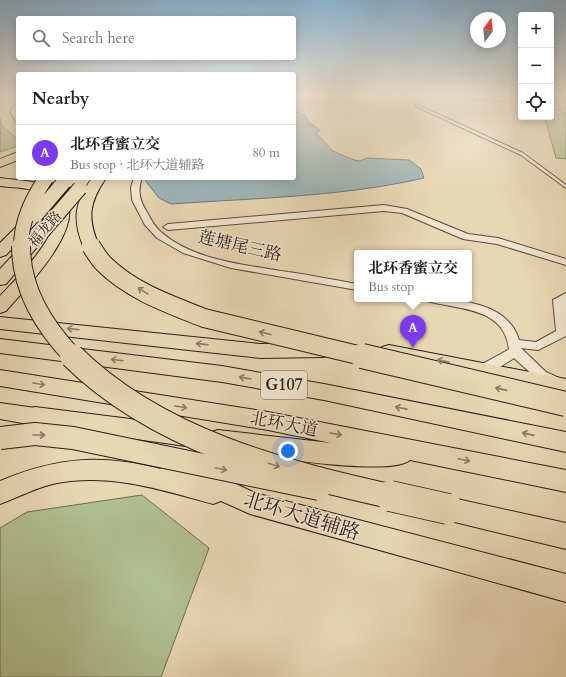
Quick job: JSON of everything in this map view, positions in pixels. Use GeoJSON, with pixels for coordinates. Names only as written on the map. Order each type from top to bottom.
{"type":"FeatureCollection","features":[{"type":"Feature","properties":{"kind":"highway"},"geometry":{"type":"LineString","coordinates":[[0,163],[16,158]]}},
{"type":"Feature","properties":{"kind":"highway"},"geometry":{"type":"LineString","coordinates":[[0,168],[16,159]]}},
{"type":"Feature","properties":{"kind":"highway"},"geometry":{"type":"LineString","coordinates":[[58,180],[35,193],[26,211],[20,237],[21,264],[30,294],[41,320],[63,348],[96,378],[143,409],[181,430],[232,452],[343,486],[566,536]]}},
{"type":"Feature","properties":{"kind":"highway","name":"福龙路"},"geometry":{"type":"LineString","coordinates":[[0,252],[36,215],[59,180]]}},
{"type":"Feature","properties":{"kind":"highway"},"geometry":{"type":"LineString","coordinates":[[98,180],[90,191],[83,209],[83,224],[92,246],[102,262],[120,276],[154,297],[204,318],[566,404]]}},
{"type":"Feature","properties":{"kind":"highway","name":"福龙路"},"geometry":{"type":"LineString","coordinates":[[0,280],[85,183]]}},
{"type":"Feature","properties":{"kind":"highway","name":"G107"},"geometry":{"type":"LineString","coordinates":[[0,346],[222,374],[332,394],[566,442]]}},
{"type":"Feature","properties":{"kind":"highway","name":"北环大道"},"geometry":{"type":"LineString","coordinates":[[0,378],[268,421],[566,481]]}},
{"type":"Feature","properties":{"kind":"highway"},"geometry":{"type":"LineString","coordinates":[[35,416],[252,445],[359,456],[432,453]]}},
{"type":"Feature","properties":{"kind":"main road"},"geometry":{"type":"LineString","coordinates":[[0,182],[42,189],[56,195],[63,203],[65,218],[58,237],[0,307]]}},
{"type":"Feature","properties":{"kind":"main road"},"geometry":{"type":"LineString","coordinates":[[0,323],[260,351],[366,350],[389,352],[566,387]]}},
{"type":"Feature","properties":{"kind":"main road","name":"北环大道辅路"},"geometry":{"type":"LineString","coordinates":[[0,411],[35,416],[92,430],[132,442],[250,503],[368,536],[566,588]]}},
{"type":"Feature","properties":{"kind":"main road"},"geometry":{"type":"LineString","coordinates":[[0,438],[35,434],[74,438],[314,488],[448,509]]}},
{"type":"Feature","properties":{"kind":"main road"},"geometry":{"type":"LineString","coordinates":[[0,492],[21,482],[48,474],[97,468],[143,474],[250,503]]}},
{"type":"Feature","properties":{"kind":"street","name":"莲塘尾三路"},"geometry":{"type":"LineString","coordinates":[[137,180],[134,192],[136,204],[153,229],[160,236],[180,248],[195,255],[230,265],[354,286]]}},
{"type":"Feature","properties":{"kind":"street"},"geometry":{"type":"LineString","coordinates":[[168,227],[384,208],[404,211],[466,237],[498,241],[566,262]]}},
{"type":"Feature","properties":{"kind":"street"},"geometry":{"type":"LineString","coordinates":[[481,369],[501,361],[514,347],[538,346],[562,334],[559,300],[566,296]]}},
{"type":"Feature","properties":{"kind":"street"},"geometry":{"type":"LineString","coordinates":[[449,302],[467,305],[492,315],[504,324],[511,332],[514,347],[541,375],[566,387]]}},
{"type":"Feature","properties":{"kind":"lane"},"geometry":{"type":"LineString","coordinates":[[463,127],[522,154],[566,187]]}},
{"type":"Feature","properties":{"kind":"green space"},"geometry":{"type":"Polygon","coordinates":[[[0,127],[3,127],[16,138],[16,147],[0,152],[0,127]]]}},
{"type":"Feature","properties":{"kind":"green space"},"geometry":{"type":"Polygon","coordinates":[[[547,127],[566,127],[566,159],[556,158],[547,127]]]}},
{"type":"Feature","properties":{"kind":"green space"},"geometry":{"type":"Polygon","coordinates":[[[142,495],[209,548],[161,677],[0,677],[0,528],[27,512],[142,495]]]}},
{"type":"Feature","properties":{"kind":"water"},"geometry":{"type":"Polygon","coordinates":[[[296,127],[315,127],[320,130],[316,133],[333,151],[354,160],[360,161],[367,158],[409,160],[421,169],[424,178],[361,189],[298,196],[171,204],[159,198],[145,180],[296,180],[296,127]]]}},
{"type":"Feature","properties":{"kind":"place","name":"北环香蜜立交"},"geometry":{"type":"Point","coordinates":[413,348]}}]}
